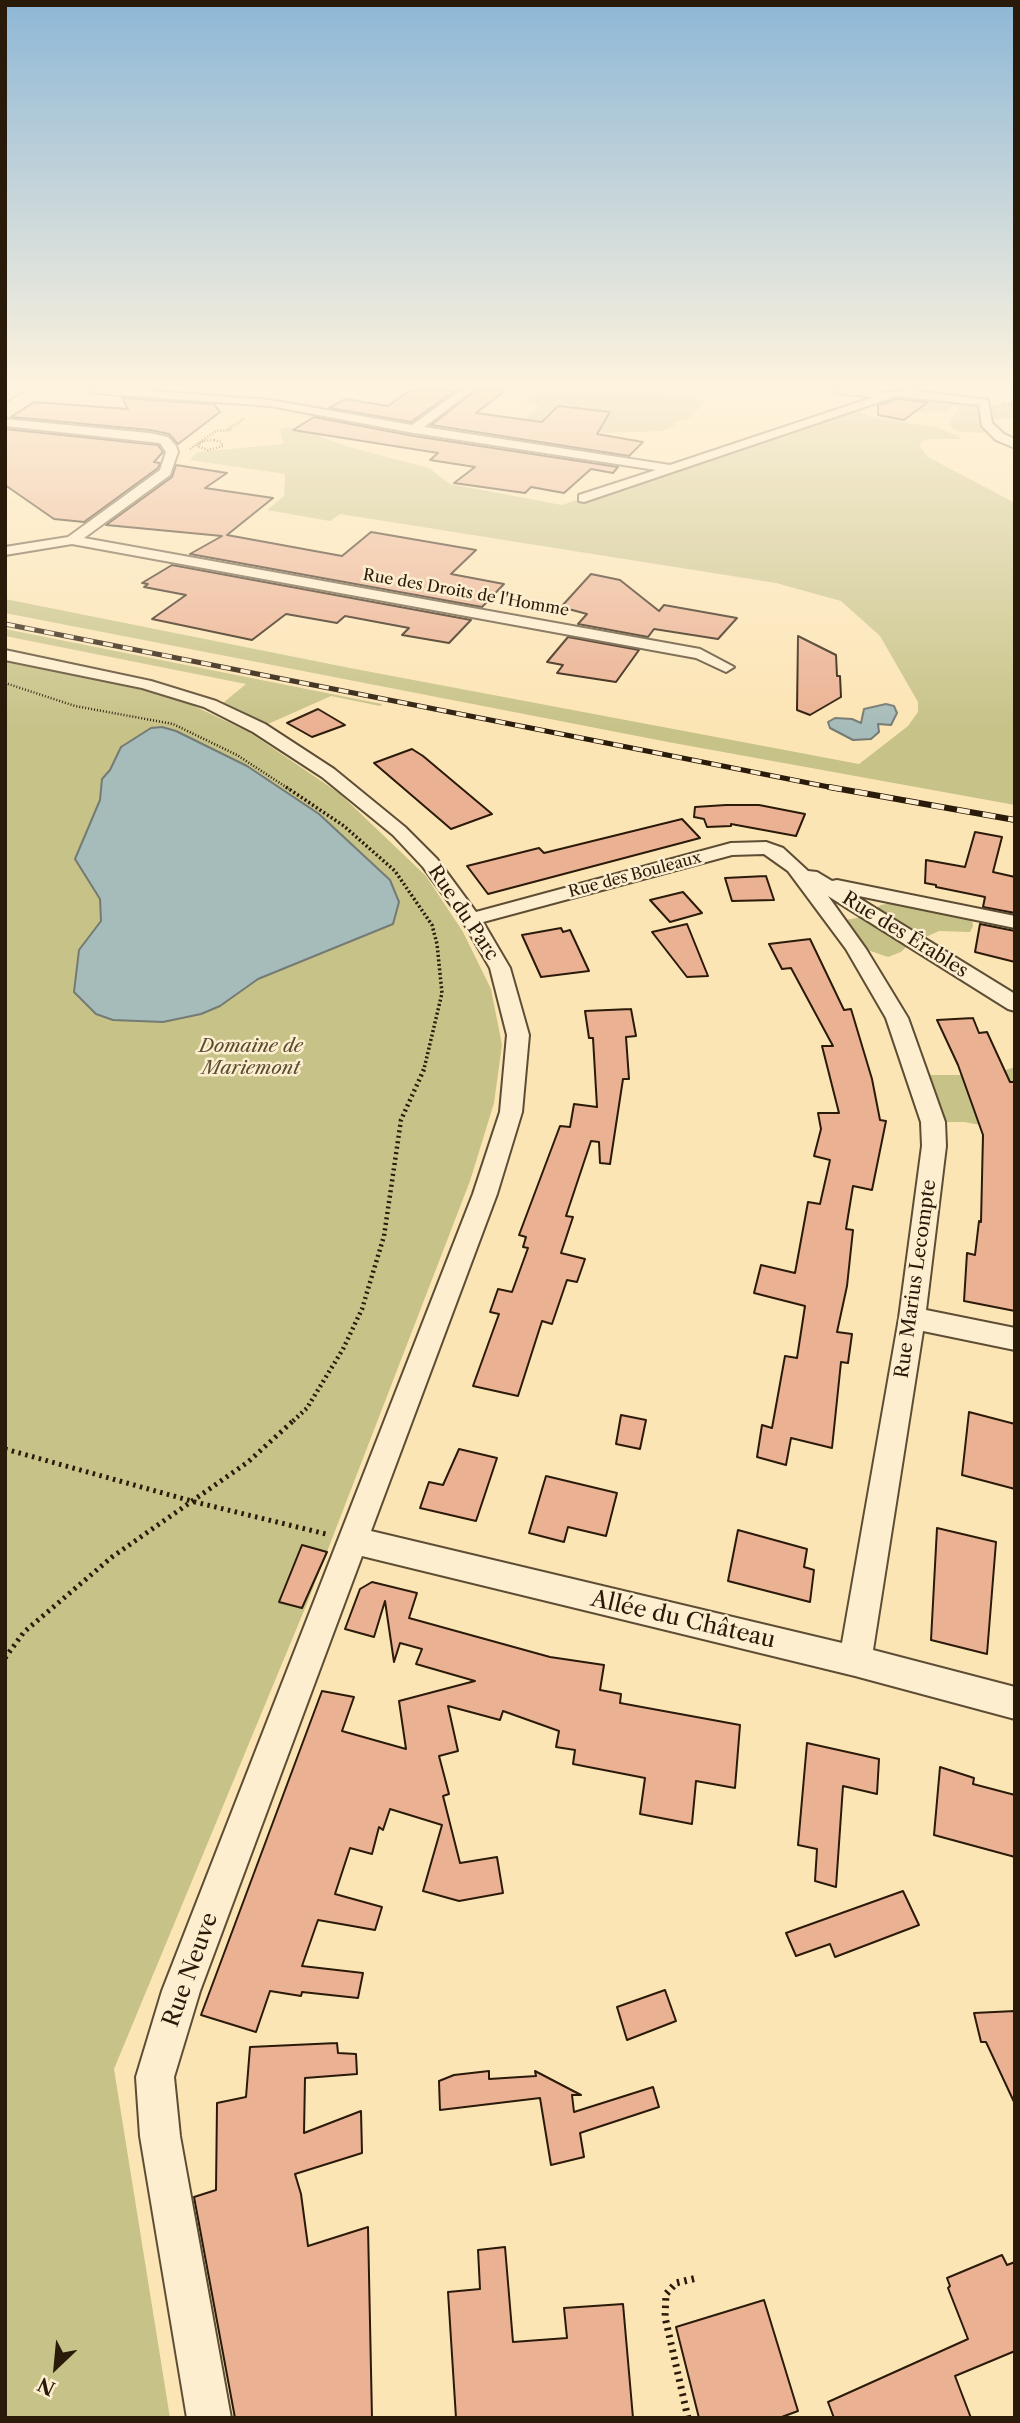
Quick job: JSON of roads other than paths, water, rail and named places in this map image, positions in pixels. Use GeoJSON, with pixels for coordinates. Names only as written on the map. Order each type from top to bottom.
{"type":"FeatureCollection","features":[{"type":"Feature","properties":{"kind":"street","name":"Rue des Droits de l'Homme"},"geometry":{"type":"LineString","coordinates":[[72,540],[123,503]]}},
{"type":"Feature","properties":{"kind":"street","name":"Rue des Droits de l'Homme"},"geometry":{"type":"LineString","coordinates":[[5,551],[72,540],[700,654],[726,667]]}},
{"type":"Feature","properties":{"kind":"street","name":"Rue du Parc"},"geometry":{"type":"LineString","coordinates":[[5,655],[170,690],[210,704],[259,728],[328,773],[400,831],[430,863],[471,919],[500,968],[515,1024],[518,1058],[510,1112],[485,1194],[351,1540]]}},
{"type":"Feature","properties":{"kind":"street","name":"Rue des Bouleaux"},"geometry":{"type":"LineString","coordinates":[[471,919],[743,847],[776,852],[795,867],[834,917]]}},
{"type":"Feature","properties":{"kind":"street","name":"Rue des Bouleaux"},"geometry":{"type":"LineString","coordinates":[[795,867],[847,889],[1015,922]]}},
{"type":"Feature","properties":{"kind":"street","name":"Rue des Érables"},"geometry":{"type":"LineString","coordinates":[[795,867],[1015,1004]]}},
{"type":"Feature","properties":{"kind":"street","name":"Rue Marius Lecompte"},"geometry":{"type":"LineString","coordinates":[[834,917],[897,1018],[933,1122],[934,1146],[912,1318],[855,1661]]}},
{"type":"Feature","properties":{"kind":"street"},"geometry":{"type":"LineString","coordinates":[[912,1318],[1015,1339]]}},
{"type":"Feature","properties":{"kind":"street","name":"Allée du Château"},"geometry":{"type":"LineString","coordinates":[[351,1540],[855,1661],[1015,1703]]}},
{"type":"Feature","properties":{"kind":"street","name":"Rue Neuve"},"geometry":{"type":"LineString","coordinates":[[209,2418],[160,2136],[155,2077],[181,1991],[351,1540]]}},
{"type":"Feature","properties":{"kind":"water"},"geometry":{"type":"Polygon","coordinates":[[[886,704],[894,706],[897,713],[891,725],[878,724],[879,732],[871,739],[853,740],[830,728],[828,722],[835,718],[852,719],[861,723],[864,709],[886,704]]]}},
{"type":"Feature","properties":{"kind":"water"},"geometry":{"type":"Polygon","coordinates":[[[162,727],[176,731],[247,766],[319,814],[390,880],[399,902],[393,924],[258,979],[220,1006],[201,1014],[163,1022],[113,1020],[96,1014],[74,992],[79,950],[101,921],[100,899],[75,859],[100,800],[102,779],[110,770],[121,747],[151,728],[162,727]]]}},
{"type":"Feature","properties":{"kind":"railway"},"geometry":{"type":"LineString","coordinates":[[5,624],[839,789]]}},
{"type":"Feature","properties":{"kind":"railway"},"geometry":{"type":"LineString","coordinates":[[829,787],[1015,820]]}},
{"type":"Feature","properties":{"kind":"park label","name":"Domaine de Mariemont"},"geometry":{"type":"Point","coordinates":[251,1058]}}]}
